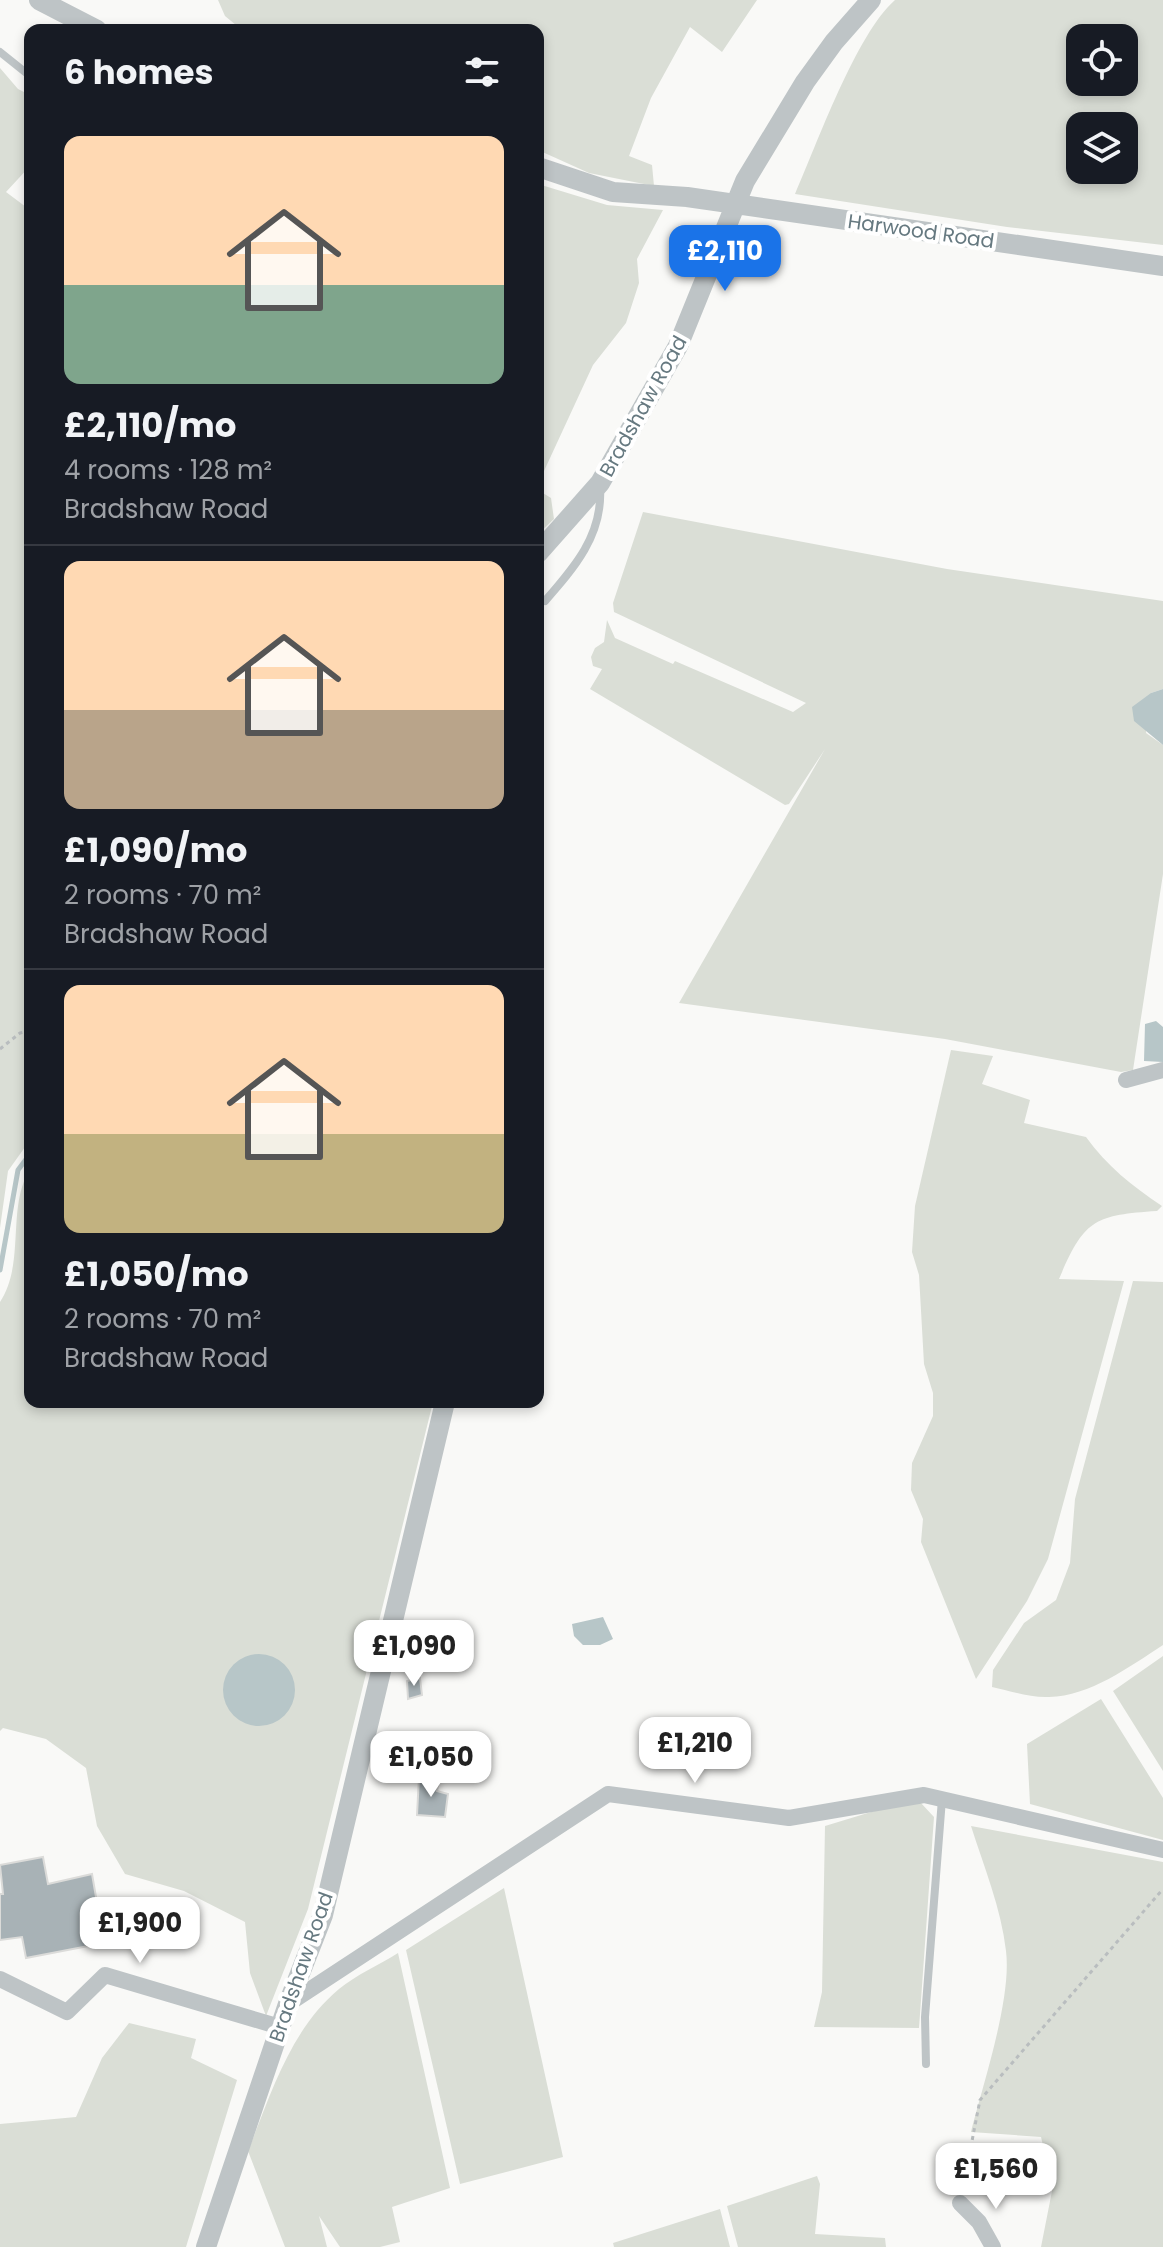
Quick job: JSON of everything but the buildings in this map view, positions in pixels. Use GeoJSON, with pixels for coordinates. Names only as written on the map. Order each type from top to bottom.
{"type":"FeatureCollection","features":[{"type":"Feature","properties":{"kind":"street"},"geometry":{"type":"LineString","coordinates":[[39,0],[85,24]]}},
{"type":"Feature","properties":{"kind":"street","name":"Bradshaw Road"},"geometry":{"type":"LineString","coordinates":[[544,546],[600,483],[678,346],[745,181],[805,82],[834,42],[871,0]]}},
{"type":"Feature","properties":{"kind":"street","name":"Harwood Road"},"geometry":{"type":"LineString","coordinates":[[544,169],[613,192],[736,204],[1163,266]]}},
{"type":"Feature","properties":{"kind":"street"},"geometry":{"type":"LineString","coordinates":[[1126,1080],[1163,1070]]}},
{"type":"Feature","properties":{"kind":"street","name":"Bradshaw Road"},"geometry":{"type":"LineString","coordinates":[[206,2247],[288,2004],[323,1915],[444,1408]]}},
{"type":"Feature","properties":{"kind":"street"},"geometry":{"type":"LineString","coordinates":[[288,2004],[608,1794],[789,1818],[924,1795],[1163,1850]]}},
{"type":"Feature","properties":{"kind":"street"},"geometry":{"type":"LineString","coordinates":[[0,1979],[67,2012],[105,1975],[280,2027]]}},
{"type":"Feature","properties":{"kind":"street"},"geometry":{"type":"LineString","coordinates":[[960,2203],[979,2222],[993,2247]]}},
{"type":"Feature","properties":{"kind":"lane"},"geometry":{"type":"LineString","coordinates":[[0,52],[24,71]]}},
{"type":"Feature","properties":{"kind":"lane"},"geometry":{"type":"LineString","coordinates":[[545,601],[579,563],[587,547],[601,504],[600,483]]}},
{"type":"Feature","properties":{"kind":"lane"},"geometry":{"type":"LineString","coordinates":[[926,2064],[925,2017],[942,1799]]}},
{"type":"Feature","properties":{"kind":"path"},"geometry":{"type":"LineString","coordinates":[[0,1049],[24,1032]]}},
{"type":"Feature","properties":{"kind":"path"},"geometry":{"type":"LineString","coordinates":[[365,1741],[392,1747],[422,1745]]}},
{"type":"Feature","properties":{"kind":"path"},"geometry":{"type":"LineString","coordinates":[[960,2203],[980,2100],[1163,1889]]}},
{"type":"Feature","properties":{"kind":"shaded area"},"geometry":{"type":"Polygon","coordinates":[[[218,0],[757,0],[722,52],[690,27],[651,98],[629,156],[652,165],[654,186],[589,173],[544,153],[544,24],[235,24],[225,16],[218,0]]]}},
{"type":"Feature","properties":{"kind":"shaded area"},"geometry":{"type":"Polygon","coordinates":[[[895,0],[1163,0],[1163,245],[1007,227],[795,194],[839,91],[866,38],[895,0]]]}},
{"type":"Feature","properties":{"kind":"shaded area"},"geometry":{"type":"Polygon","coordinates":[[[0,68],[24,92],[24,172],[6,192],[24,206],[24,1148],[8,1171],[0,1228],[0,68]]]}},
{"type":"Feature","properties":{"kind":"shaded area"},"geometry":{"type":"Polygon","coordinates":[[[544,186],[607,205],[663,210],[637,259],[639,283],[626,323],[593,365],[544,471],[544,186]]]}},
{"type":"Feature","properties":{"kind":"shaded area"},"geometry":{"type":"Polygon","coordinates":[[[544,494],[551,498],[554,519],[544,528],[544,494]]]}},
{"type":"Feature","properties":{"kind":"shaded area"},"geometry":{"type":"Polygon","coordinates":[[[643,512],[947,569],[1163,601],[1163,689],[1151,693],[1146,733],[1163,745],[1163,874],[1133,1070],[1121,1072],[945,1039],[679,1003],[825,749],[789,804],[785,805],[590,689],[602,669],[593,666],[591,657],[595,648],[604,642],[607,620],[615,638],[673,664],[675,661],[793,712],[806,703],[614,612],[613,603],[643,512]]]}},
{"type":"Feature","properties":{"kind":"shaded area"},"geometry":{"type":"Polygon","coordinates":[[[1163,689],[1163,745],[1134,721],[1132,707],[1151,693],[1163,689]]]}},
{"type":"Feature","properties":{"kind":"shaded area"},"geometry":{"type":"Polygon","coordinates":[[[1156,1021],[1163,1027],[1163,1062],[1144,1061],[1145,1024],[1156,1021]]]}},
{"type":"Feature","properties":{"kind":"shaded area"},"geometry":{"type":"Polygon","coordinates":[[[951,1050],[993,1056],[982,1084],[1030,1100],[1024,1123],[1086,1137],[1121,1175],[1162,1206],[1157,1211],[1119,1215],[1094,1224],[1076,1244],[1059,1279],[1124,1281],[1048,1559],[1027,1601],[976,1679],[921,1542],[923,1519],[911,1490],[912,1463],[933,1416],[933,1393],[924,1364],[919,1275],[912,1252],[915,1206],[951,1050]]]}},
{"type":"Feature","properties":{"kind":"shaded area"},"geometry":{"type":"Polygon","coordinates":[[[23,1184],[24,1408],[432,1408],[308,1909],[266,2016],[250,1973],[245,1922],[184,1891],[125,1874],[97,1826],[86,1768],[46,1739],[3,1728],[0,1731],[0,1302],[12,1270],[23,1184]]]}},
{"type":"Feature","properties":{"kind":"shaded area"},"geometry":{"type":"Polygon","coordinates":[[[1133,1281],[1163,1282],[1163,1645],[1109,1679],[1079,1692],[1049,1697],[992,1687],[993,1670],[1024,1623],[1056,1600],[1070,1563],[1075,1499],[1133,1281]]]}},
{"type":"Feature","properties":{"kind":"shaded area"},"geometry":{"type":"Polygon","coordinates":[[[603,1617],[613,1639],[600,1645],[583,1645],[574,1636],[572,1624],[603,1617]]]}},
{"type":"Feature","properties":{"kind":"shaded area"},"geometry":{"type":"Polygon","coordinates":[[[259,1654],[279,1660],[289,1670],[295,1690],[289,1710],[279,1720],[259,1726],[239,1720],[229,1710],[223,1690],[229,1670],[239,1660],[259,1654]]]}},
{"type":"Feature","properties":{"kind":"shaded area"},"geometry":{"type":"Polygon","coordinates":[[[1163,1656],[1163,1771],[1113,1691],[1163,1656]]]}},
{"type":"Feature","properties":{"kind":"shaded area"},"geometry":{"type":"Polygon","coordinates":[[[1101,1699],[1163,1798],[1163,1840],[1030,1804],[1027,1744],[1101,1699]]]}},
{"type":"Feature","properties":{"kind":"shaded area"},"geometry":{"type":"Polygon","coordinates":[[[920,1802],[934,1817],[919,2028],[814,2027],[822,1992],[825,1826],[894,1805],[920,1802]]]}},
{"type":"Feature","properties":{"kind":"shaded area"},"geometry":{"type":"Polygon","coordinates":[[[971,1826],[1163,1862],[1163,2247],[1041,2247],[1053,2186],[1041,2137],[971,2132],[1001,2016],[1007,1970],[1000,1919],[971,1826]]]}},
{"type":"Feature","properties":{"kind":"shaded area"},"geometry":{"type":"Polygon","coordinates":[[[504,1888],[563,2157],[460,2184],[406,1950],[504,1888]]]}},
{"type":"Feature","properties":{"kind":"shaded area"},"geometry":{"type":"Polygon","coordinates":[[[398,1953],[450,2188],[392,2207],[400,2242],[380,2247],[340,2247],[319,2216],[327,2247],[285,2247],[248,2151],[284,2064],[307,2024],[339,1989],[398,1953]]]}},
{"type":"Feature","properties":{"kind":"shaded area"},"geometry":{"type":"Polygon","coordinates":[[[129,2023],[196,2039],[191,2058],[237,2080],[186,2247],[0,2247],[0,2124],[76,2117],[102,2058],[129,2023]]]}},
{"type":"Feature","properties":{"kind":"shaded area"},"geometry":{"type":"Polygon","coordinates":[[[817,2176],[820,2184],[815,2234],[885,2238],[886,2247],[738,2247],[727,2206],[817,2176]]]}},
{"type":"Feature","properties":{"kind":"shaded area"},"geometry":{"type":"Polygon","coordinates":[[[720,2209],[730,2247],[614,2247],[613,2243],[720,2209]]]}},
{"type":"Feature","properties":{"kind":"waterway"},"geometry":{"type":"LineString","coordinates":[[0,1270],[18,1170],[24,1162]]}}]}
